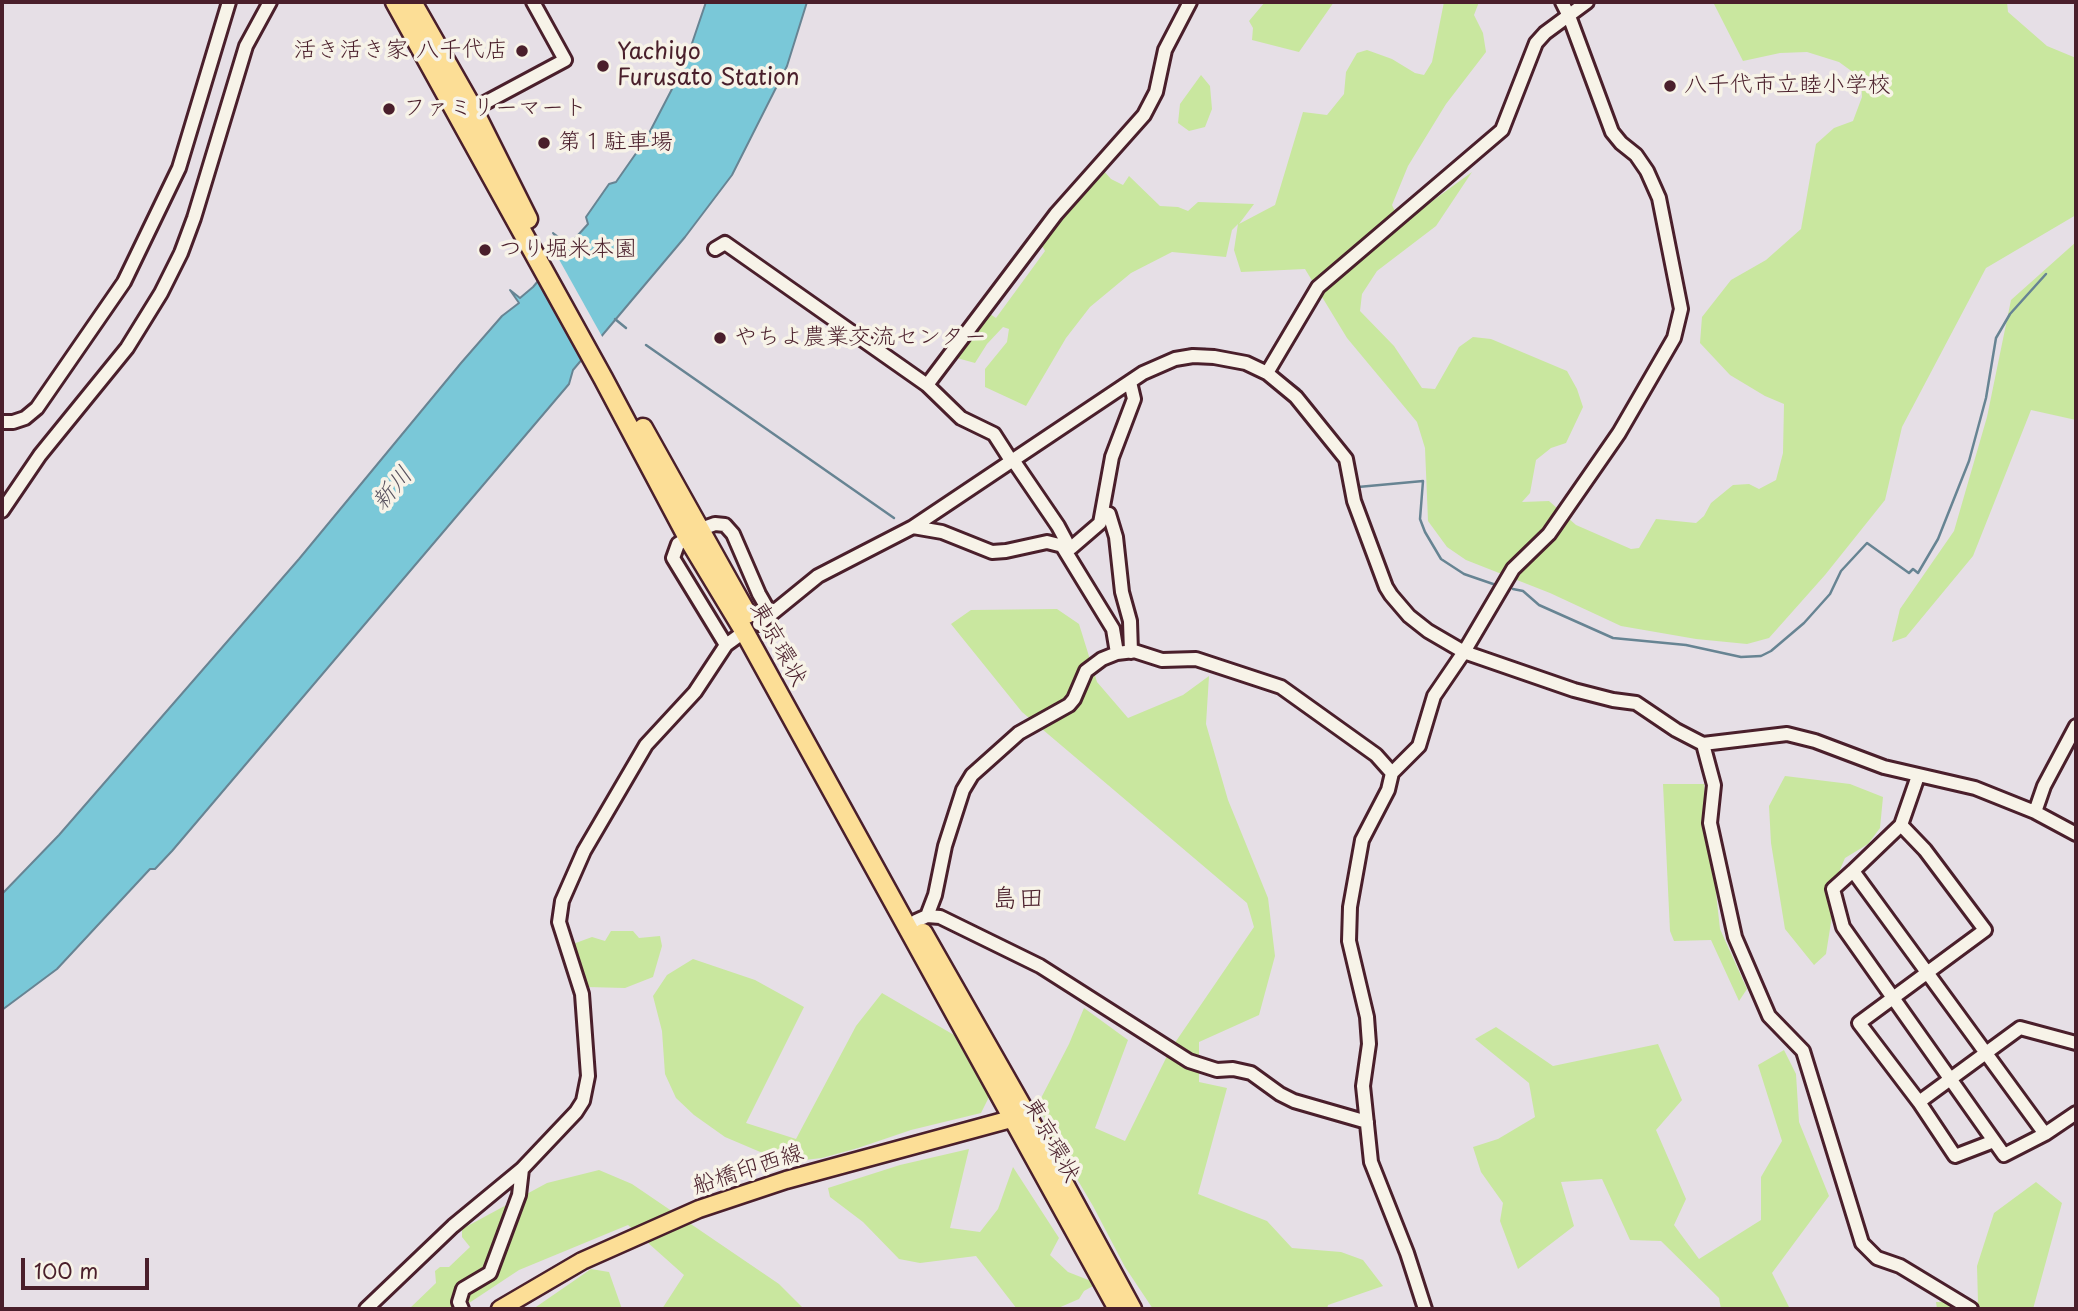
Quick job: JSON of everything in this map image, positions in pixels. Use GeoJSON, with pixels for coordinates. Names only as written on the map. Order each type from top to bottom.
{"type":"FeatureCollection","features":[{"type":"Feature","properties":{"kind":"highway","name":"東京環状"},"geometry":{"type":"LineString","coordinates":[[395,2],[466,113]]}},
{"type":"Feature","properties":{"kind":"highway","name":"東京環状"},"geometry":{"type":"LineString","coordinates":[[412,2],[528,231],[1018,1116],[1132,1309]]}},
{"type":"Feature","properties":{"kind":"highway","name":"東京環状"},"geometry":{"type":"LineString","coordinates":[[854,820],[922,918],[921,941]]}},
{"type":"Feature","properties":{"kind":"highway","name":"東京環状"},"geometry":{"type":"LineString","coordinates":[[1018,1116],[1118,1309]]}},
{"type":"Feature","properties":{"kind":"main road","name":"船橋印西線"},"geometry":{"type":"LineString","coordinates":[[500,1309],[582,1261],[661,1224],[741,1195],[833,1167],[1018,1116]]}},
{"type":"Feature","properties":{"kind":"street"},"geometry":{"type":"LineString","coordinates":[[2,422],[25,418],[37,408],[124,282],[179,168],[229,2]]}},
{"type":"Feature","properties":{"kind":"street"},"geometry":{"type":"LineString","coordinates":[[2,511],[40,455],[127,348],[161,293],[181,253],[194,218],[246,46],[270,2]]}},
{"type":"Feature","properties":{"kind":"street"},"geometry":{"type":"LineString","coordinates":[[466,113],[565,60],[533,2]]}},
{"type":"Feature","properties":{"kind":"street"},"geometry":{"type":"LineString","coordinates":[[927,385],[1056,214],[1144,115],[1156,92],[1165,50],[1190,2]]}},
{"type":"Feature","properties":{"kind":"street"},"geometry":{"type":"LineString","coordinates":[[1425,1309],[1371,1162],[1363,1086],[1369,1044],[1367,1017],[1350,948],[1350,907],[1362,840],[1388,790],[1392,774],[1419,746],[1434,696],[1464,652],[1513,569],[1549,534],[1619,433],[1674,338],[1681,309],[1659,198],[1647,171],[1636,155],[1612,132],[1562,2]]}},
{"type":"Feature","properties":{"kind":"street"},"geometry":{"type":"LineString","coordinates":[[1267,373],[1318,287],[1502,130],[1536,43],[1545,33],[1587,2]]}},
{"type":"Feature","properties":{"kind":"street"},"geometry":{"type":"LineString","coordinates":[[715,250],[724,243],[927,385],[961,418],[994,434],[1058,526],[1066,541],[1063,545]]}},
{"type":"Feature","properties":{"kind":"street"},"geometry":{"type":"LineString","coordinates":[[759,624],[818,576],[913,527],[1154,367],[1193,356],[1236,360],[1267,373],[1296,397],[1346,460],[1354,501],[1386,587],[1418,624],[1464,652],[1574,690],[1636,703],[1676,730],[1703,744],[1787,734],[1815,741],[1884,767],[1975,788],[2035,812],[2076,834]]}},
{"type":"Feature","properties":{"kind":"street"},"geometry":{"type":"LineString","coordinates":[[913,527],[942,532],[992,552],[1047,542],[1071,548],[1100,523],[1104,513],[1112,457],[1134,400],[1130,382]]}},
{"type":"Feature","properties":{"kind":"street"},"geometry":{"type":"LineString","coordinates":[[1104,513],[1109,514],[1116,537],[1121,585],[1130,621],[1131,652]]}},
{"type":"Feature","properties":{"kind":"street"},"geometry":{"type":"LineString","coordinates":[[366,1309],[453,1226],[522,1169],[576,1112],[586,1091],[587,1056],[582,994],[559,922],[566,890],[598,826],[646,745],[695,692],[732,641],[673,558],[678,544],[715,524],[725,525],[733,534],[771,615]]}},
{"type":"Feature","properties":{"kind":"street"},"geometry":{"type":"LineString","coordinates":[[1063,545],[1113,629],[1117,653]]}},
{"type":"Feature","properties":{"kind":"street"},"geometry":{"type":"LineString","coordinates":[[1367,1122],[1294,1101],[1251,1073],[1233,1069],[1217,1070],[1189,1061],[1040,966],[951,922],[922,918],[935,895],[945,846],[963,790],[972,775],[1019,733],[1069,705],[1086,671],[1102,659],[1117,653],[1131,652],[1162,660],[1196,659],[1281,687],[1376,755],[1392,774]]}},
{"type":"Feature","properties":{"kind":"street"},"geometry":{"type":"LineString","coordinates":[[2035,812],[2048,777],[2076,726]]}},
{"type":"Feature","properties":{"kind":"street"},"geometry":{"type":"LineString","coordinates":[[1703,744],[1714,785],[1710,823],[1735,937],[1769,1016],[1803,1051],[1862,1243],[1877,1258],[1900,1266],[1971,1309]]}},
{"type":"Feature","properties":{"kind":"street"},"geometry":{"type":"LineString","coordinates":[[1918,776],[1901,825],[1832,889],[1843,927],[2004,1155],[2045,1134],[2076,1113]]}},
{"type":"Feature","properties":{"kind":"street"},"geometry":{"type":"LineString","coordinates":[[1901,825],[1925,850],[1986,930],[1859,1023],[1919,1102],[1955,1156],[1994,1141]]}},
{"type":"Feature","properties":{"kind":"street"},"geometry":{"type":"LineString","coordinates":[[1853,870],[2045,1134]]}},
{"type":"Feature","properties":{"kind":"street"},"geometry":{"type":"LineString","coordinates":[[1919,1102],[2020,1028],[2076,1043]]}},
{"type":"Feature","properties":{"kind":"street"},"geometry":{"type":"LineString","coordinates":[[462,1309],[458,1302],[463,1289],[469,1283],[490,1273],[519,1195],[522,1169]]}},
{"type":"Feature","properties":{"kind":"green space"},"geometry":{"type":"Polygon","coordinates":[[[1265,2],[1334,2],[1299,52],[1252,40],[1253,28],[1249,21],[1265,2]]]}},
{"type":"Feature","properties":{"kind":"green space"},"geometry":{"type":"Polygon","coordinates":[[[1444,2],[1479,2],[1474,15],[1483,33],[1486,52],[1446,104],[1408,166],[1392,205],[1401,224],[1472,172],[1436,226],[1377,271],[1362,294],[1360,311],[1394,346],[1422,388],[1435,389],[1459,347],[1473,337],[1491,339],[1567,371],[1583,407],[1566,443],[1551,448],[1536,460],[1530,493],[1522,502],[1549,501],[1576,525],[1631,549],[1639,548],[1656,519],[1696,523],[1704,516],[1711,503],[1733,485],[1749,484],[1759,489],[1776,480],[1783,453],[1784,404],[1730,375],[1700,343],[1702,317],[1731,280],[1766,260],[1801,229],[1816,144],[1834,128],[1853,121],[1862,97],[1861,78],[1839,62],[1807,52],[1780,53],[1743,61],[1713,2],[2007,2],[2008,12],[2047,46],[2076,58],[2076,215],[1986,268],[1902,427],[1885,500],[1825,575],[1769,638],[1747,644],[1696,639],[1621,626],[1550,593],[1466,560],[1447,547],[1428,521],[1425,448],[1417,422],[1347,338],[1305,269],[1241,272],[1234,250],[1238,224],[1232,230],[1226,257],[1172,252],[1131,273],[1090,307],[1066,338],[1026,406],[985,387],[985,369],[1007,342],[1009,329],[1003,327],[987,344],[975,363],[957,358],[990,314],[996,318],[1045,251],[1040,242],[1078,195],[1103,170],[1111,179],[1123,185],[1129,176],[1160,206],[1178,207],[1188,211],[1198,202],[1254,204],[1239,224],[1275,205],[1303,112],[1327,115],[1344,94],[1346,72],[1357,53],[1367,50],[1424,75],[1432,62],[1444,2]]]}},
{"type":"Feature","properties":{"kind":"green space"},"geometry":{"type":"Polygon","coordinates":[[[1201,75],[1210,86],[1212,109],[1205,127],[1189,131],[1178,123],[1180,104],[1201,75]]]}},
{"type":"Feature","properties":{"kind":"green space"},"geometry":{"type":"Polygon","coordinates":[[[2076,242],[2076,420],[2031,410],[1973,556],[1906,637],[1892,642],[1900,609],[1954,531],[1987,417],[2011,300],[2076,242]]]}},
{"type":"Feature","properties":{"kind":"green space"},"geometry":{"type":"Polygon","coordinates":[[[1057,609],[1079,624],[1097,682],[1128,718],[1183,695],[1209,676],[1206,724],[1228,800],[1268,898],[1275,956],[1259,1015],[1199,1042],[1199,1082],[1227,1088],[1198,1194],[1267,1221],[1292,1248],[1341,1252],[1363,1260],[1383,1286],[1328,1305],[1327,1309],[1153,1309],[1125,1267],[1047,1128],[1039,1102],[1084,1008],[1128,1040],[1095,1128],[1125,1141],[1170,1050],[1254,927],[1247,903],[1022,712],[951,624],[971,610],[1057,609]]]}},
{"type":"Feature","properties":{"kind":"green space"},"geometry":{"type":"Polygon","coordinates":[[[1785,776],[1850,784],[1883,797],[1880,828],[1868,844],[1845,858],[1839,872],[1826,954],[1814,965],[1785,929],[1771,843],[1769,806],[1785,776]]]}},
{"type":"Feature","properties":{"kind":"green space"},"geometry":{"type":"Polygon","coordinates":[[[1663,784],[1704,784],[1720,929],[1747,989],[1739,1001],[1711,940],[1674,941],[1670,931],[1663,784]]]}},
{"type":"Feature","properties":{"kind":"green space"},"geometry":{"type":"Polygon","coordinates":[[[611,931],[633,931],[639,938],[660,936],[662,946],[653,977],[625,988],[587,987],[573,944],[592,937],[605,941],[611,931]]]}},
{"type":"Feature","properties":{"kind":"green space"},"geometry":{"type":"Polygon","coordinates":[[[693,959],[755,980],[804,1007],[746,1123],[796,1139],[856,1026],[882,993],[954,1035],[989,1097],[981,1113],[911,1130],[822,1158],[796,1161],[765,1154],[725,1137],[676,1098],[665,1074],[662,1031],[653,996],[667,975],[693,959]]]}},
{"type":"Feature","properties":{"kind":"green space"},"geometry":{"type":"Polygon","coordinates":[[[1496,1027],[1553,1066],[1658,1044],[1682,1100],[1656,1130],[1686,1199],[1674,1225],[1699,1259],[1761,1220],[1761,1177],[1782,1141],[1758,1065],[1784,1050],[1796,1074],[1799,1122],[1829,1196],[1772,1273],[1790,1309],[1721,1309],[1719,1298],[1661,1241],[1630,1240],[1602,1179],[1561,1182],[1574,1226],[1518,1269],[1500,1221],[1503,1203],[1481,1172],[1473,1147],[1498,1139],[1535,1117],[1529,1083],[1475,1039],[1496,1027]]]}},
{"type":"Feature","properties":{"kind":"green space"},"geometry":{"type":"Polygon","coordinates":[[[969,1149],[950,1228],[980,1232],[998,1209],[1013,1167],[1059,1238],[1050,1255],[1068,1272],[1091,1281],[1093,1286],[1084,1291],[1079,1299],[1056,1309],[1017,1309],[976,1256],[920,1263],[899,1259],[863,1222],[830,1197],[828,1188],[900,1165],[969,1149]]]}},
{"type":"Feature","properties":{"kind":"green space"},"geometry":{"type":"Polygon","coordinates":[[[599,1170],[632,1184],[779,1284],[804,1309],[662,1309],[684,1275],[628,1225],[519,1270],[460,1309],[409,1309],[436,1283],[435,1271],[440,1267],[449,1267],[470,1247],[462,1237],[462,1229],[547,1183],[599,1170]]]}},
{"type":"Feature","properties":{"kind":"green space"},"geometry":{"type":"Polygon","coordinates":[[[2036,1182],[2062,1203],[2033,1309],[1937,1309],[1936,1302],[1978,1302],[1977,1266],[1994,1213],[2036,1182]]]}},
{"type":"Feature","properties":{"kind":"green space"},"geometry":{"type":"Polygon","coordinates":[[[591,1269],[609,1272],[622,1309],[533,1309],[591,1269]]]}},
{"type":"Feature","properties":{"kind":"water","name":"新川"},"geometry":{"type":"Polygon","coordinates":[[[706,2],[807,2],[787,66],[732,175],[685,237],[573,370],[569,384],[172,851],[155,869],[150,869],[57,969],[2,1010],[2,894],[59,835],[299,559],[502,316],[519,303],[510,290],[520,298],[533,287],[566,248],[553,233],[569,245],[588,224],[586,217],[609,184],[616,182],[646,139],[685,64],[706,2]]]}},
{"type":"Feature","properties":{"kind":"pier"},"geometry":{"type":"Polygon","coordinates":[[[556,254],[604,340],[585,363],[537,277],[556,254]]]}},
{"type":"Feature","properties":{"kind":"waterway"},"geometry":{"type":"LineString","coordinates":[[1513,589],[1523,591],[1539,605],[1613,638],[1686,645],[1741,657],[1761,656],[1771,651],[1804,623],[1830,594],[1841,571],[1867,543],[1909,573],[1913,569],[1918,573],[1938,539],[1969,461],[1986,398],[1996,338],[2010,314],[2046,274]]}},
{"type":"Feature","properties":{"kind":"waterway"},"geometry":{"type":"LineString","coordinates":[[615,319],[626,328]]}},
{"type":"Feature","properties":{"kind":"waterway"},"geometry":{"type":"LineString","coordinates":[[646,345],[894,518]]}},
{"type":"Feature","properties":{"kind":"waterway"},"geometry":{"type":"LineString","coordinates":[[1113,386],[1141,366],[1189,349],[1233,354]]}},
{"type":"Feature","properties":{"kind":"waterway"},"geometry":{"type":"LineString","coordinates":[[1274,370],[1299,389],[1306,400]]}},
{"type":"Feature","properties":{"kind":"waterway"},"geometry":{"type":"LineString","coordinates":[[1356,478],[1358,487],[1423,481],[1420,519],[1441,559],[1464,574],[1496,585]]}},
{"type":"Feature","properties":{"kind":"place","name":"活き活き家 八千代店"},"geometry":{"type":"Point","coordinates":[522,51]}},
{"type":"Feature","properties":{"kind":"place","name":"Yachiyo Furusato Station"},"geometry":{"type":"Point","coordinates":[603,66]}},
{"type":"Feature","properties":{"kind":"place","name":"八千代市立睦小学校"},"geometry":{"type":"Point","coordinates":[1670,86]}},
{"type":"Feature","properties":{"kind":"place","name":"ファミリーマート"},"geometry":{"type":"Point","coordinates":[389,109]}},
{"type":"Feature","properties":{"kind":"place","name":"第１駐車場"},"geometry":{"type":"Point","coordinates":[544,143]}},
{"type":"Feature","properties":{"kind":"place","name":"つり堀米本園"},"geometry":{"type":"Point","coordinates":[485,250]}},
{"type":"Feature","properties":{"kind":"place","name":"やちよ農業交流センター"},"geometry":{"type":"Point","coordinates":[720,338]}},
{"type":"Feature","properties":{"kind":"district","name":"島田"},"geometry":{"type":"Point","coordinates":[1018,900]}}]}
